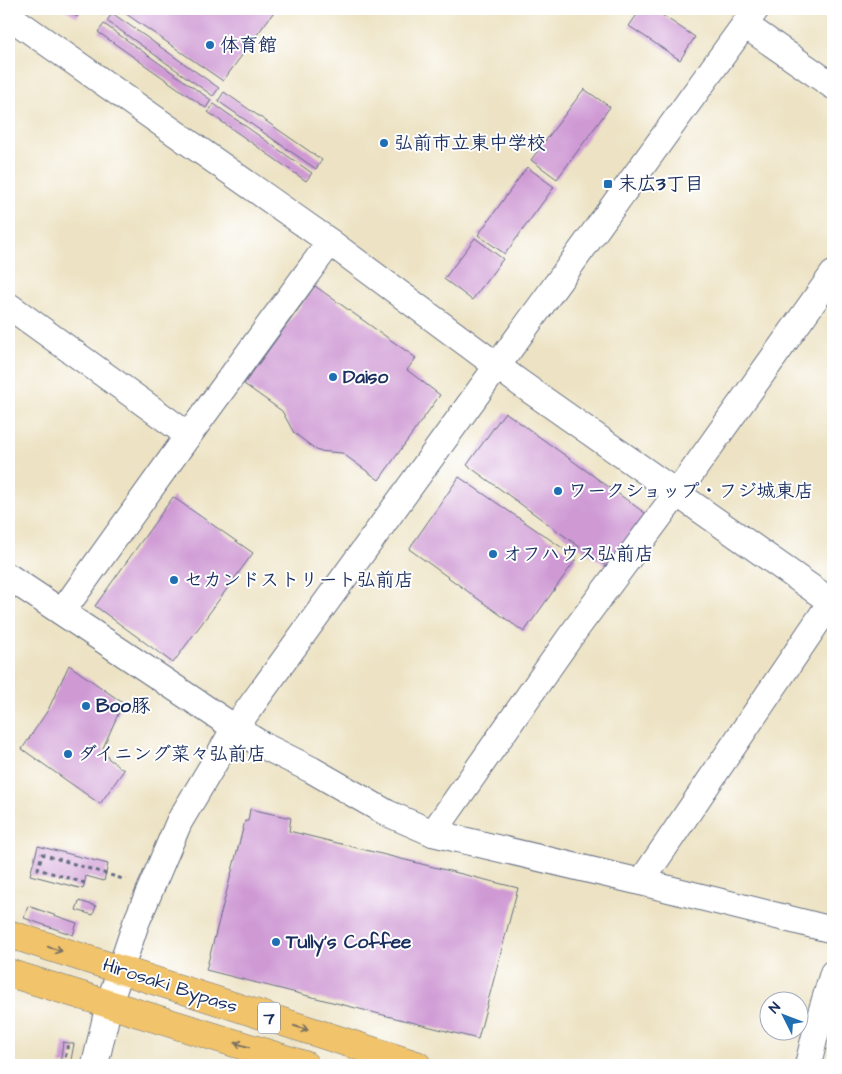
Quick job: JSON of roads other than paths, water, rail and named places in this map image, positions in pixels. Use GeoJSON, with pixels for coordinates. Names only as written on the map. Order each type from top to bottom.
{"type":"FeatureCollection","features":[{"type":"Feature","properties":{"kind":"highway","name":"Hirosaki Bypass"},"geometry":{"type":"LineString","coordinates":[[9,934],[417,1065]]}},
{"type":"Feature","properties":{"kind":"highway","name":"Hirosaki Bypass"},"geometry":{"type":"LineString","coordinates":[[9,973],[305,1065]]}},
{"type":"Feature","properties":{"kind":"street"},"geometry":{"type":"LineString","coordinates":[[9,16],[330,242],[520,383],[833,601],[641,882]]}},
{"type":"Feature","properties":{"kind":"street"},"geometry":{"type":"LineString","coordinates":[[95,1065],[108,1004],[136,923],[179,822],[235,728],[750,17],[833,86]]}},
{"type":"Feature","properties":{"kind":"street"},"geometry":{"type":"LineString","coordinates":[[62,612],[188,435],[330,242]]}},
{"type":"Feature","properties":{"kind":"street"},"geometry":{"type":"LineString","coordinates":[[433,833],[570,637],[678,493],[833,274]]}},
{"type":"Feature","properties":{"kind":"street"},"geometry":{"type":"LineString","coordinates":[[9,306],[188,435]]}},
{"type":"Feature","properties":{"kind":"street"},"geometry":{"type":"LineString","coordinates":[[9,577],[264,746],[312,770],[387,813],[433,833],[833,930]]}},
{"type":"Feature","properties":{"kind":"street"},"geometry":{"type":"LineString","coordinates":[[808,1065],[833,973]]}},
{"type":"Feature","properties":{"kind":"place","name":"体育館"},"geometry":{"type":"Point","coordinates":[210,45]}},
{"type":"Feature","properties":{"kind":"place","name":"弘前市立東中学校"},"geometry":{"type":"Point","coordinates":[384,143]}},
{"type":"Feature","properties":{"kind":"place","name":"末広3丁目"},"geometry":{"type":"Point","coordinates":[608,184]}},
{"type":"Feature","properties":{"kind":"place","name":"Daiso"},"geometry":{"type":"Point","coordinates":[333,377]}},
{"type":"Feature","properties":{"kind":"place","name":"ワークショップ・フジ城東店"},"geometry":{"type":"Point","coordinates":[558,491]}},
{"type":"Feature","properties":{"kind":"place","name":"オフハウス弘前店"},"geometry":{"type":"Point","coordinates":[493,554]}},
{"type":"Feature","properties":{"kind":"place","name":"セカンドストリート弘前店"},"geometry":{"type":"Point","coordinates":[174,580]}},
{"type":"Feature","properties":{"kind":"place","name":"Boo豚"},"geometry":{"type":"Point","coordinates":[86,706]}},
{"type":"Feature","properties":{"kind":"place","name":"ダイニング菜々弘前店"},"geometry":{"type":"Point","coordinates":[68,754]}},
{"type":"Feature","properties":{"kind":"place","name":"Tully's Coffee"},"geometry":{"type":"Point","coordinates":[276,942]}}]}
